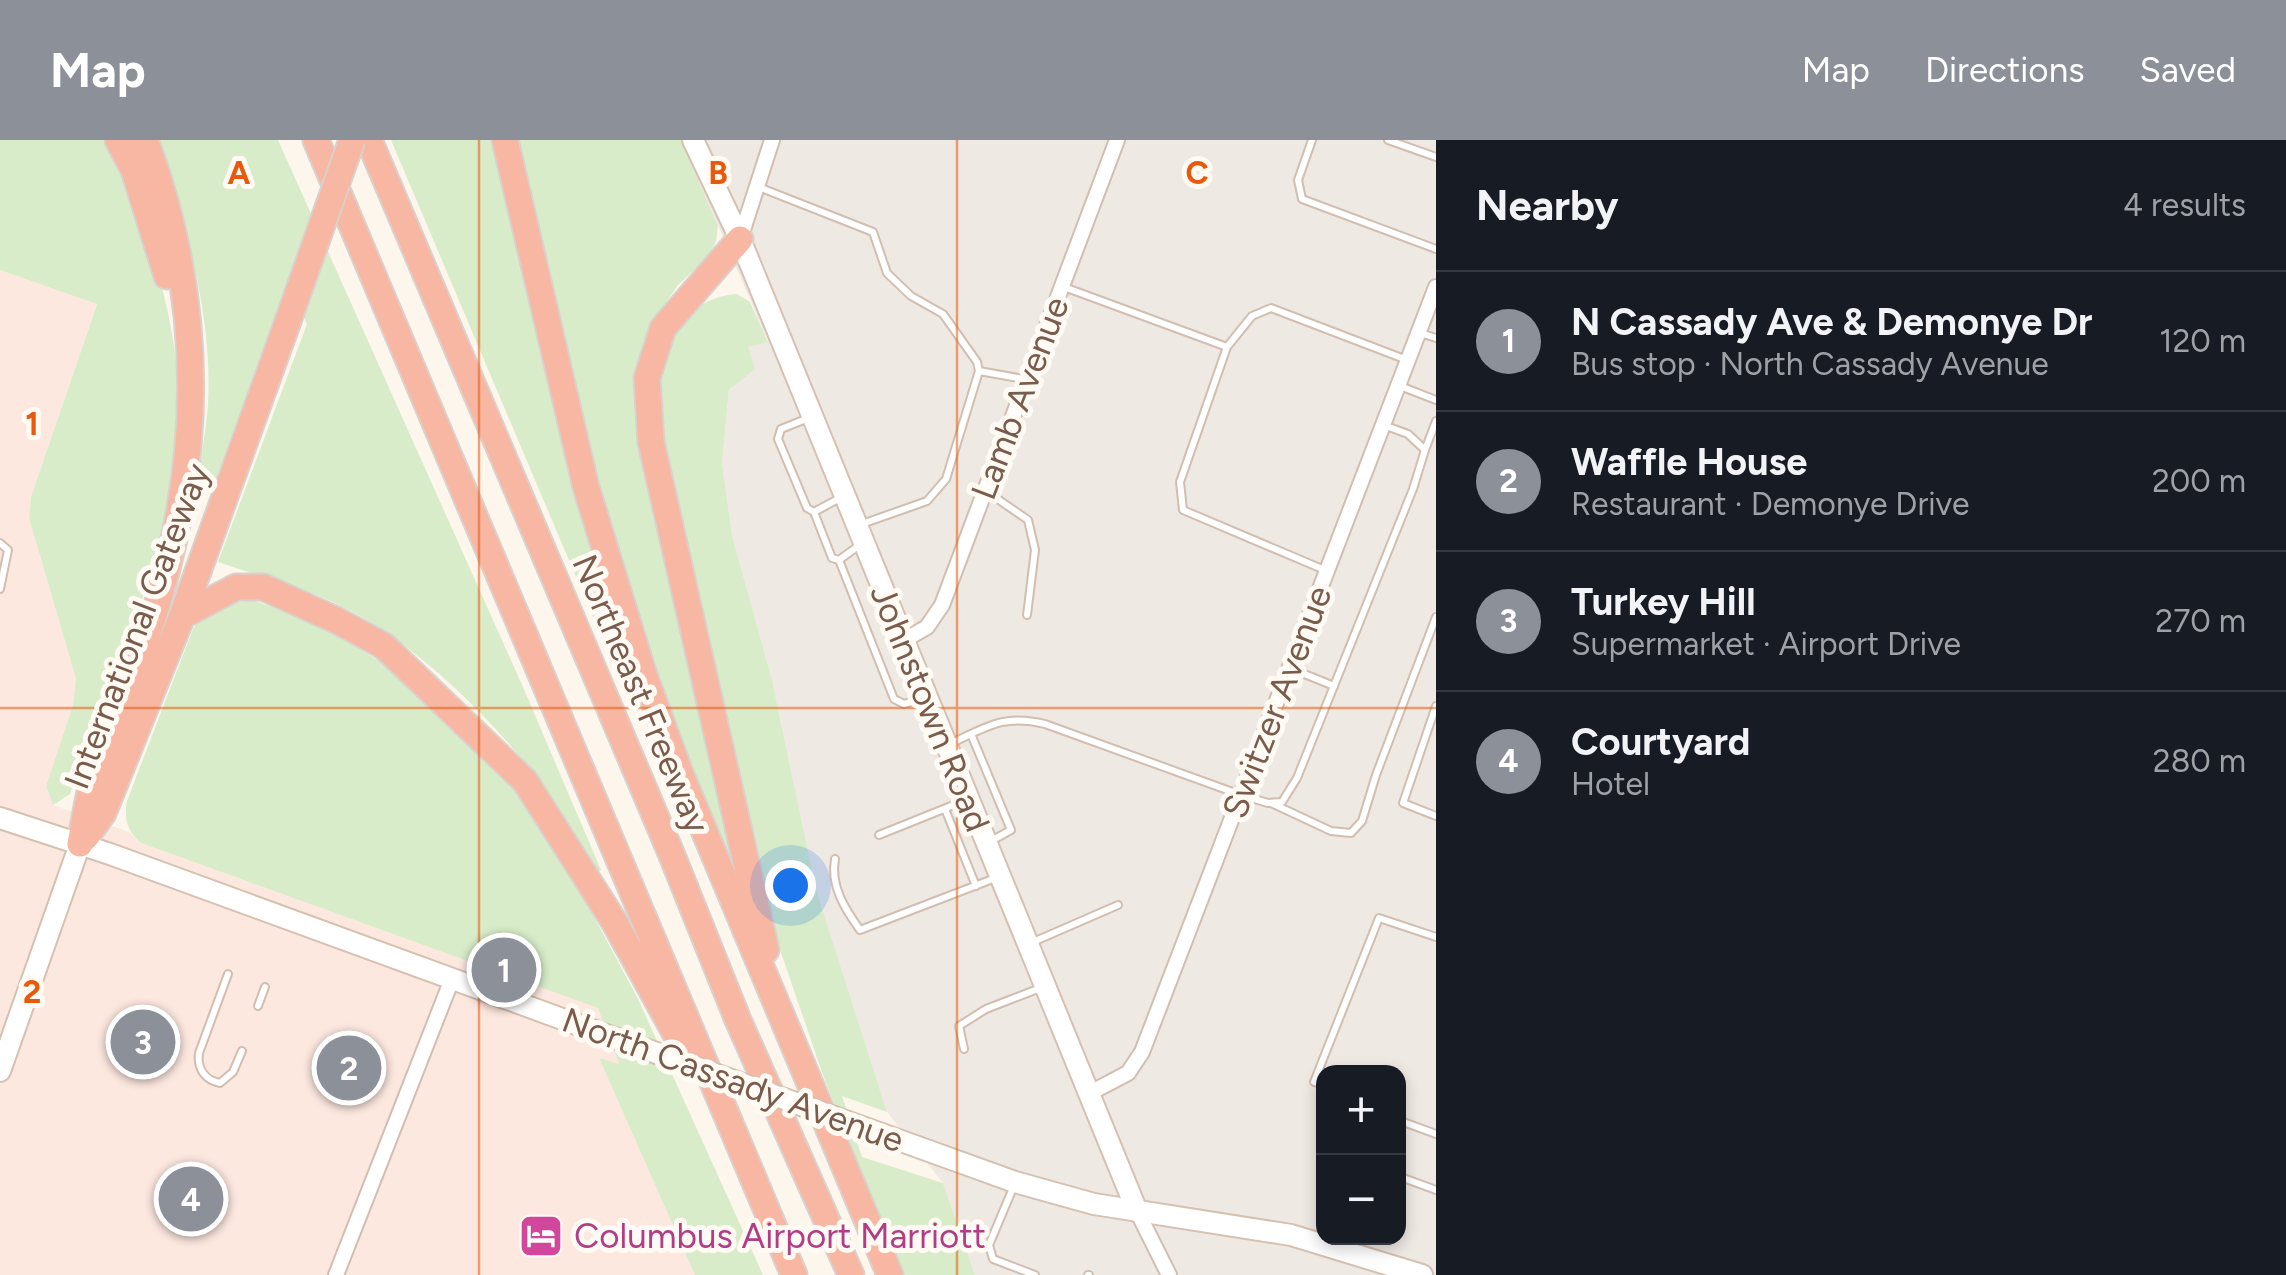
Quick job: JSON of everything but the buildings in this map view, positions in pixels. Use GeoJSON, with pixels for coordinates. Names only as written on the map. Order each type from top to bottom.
{"type":"FeatureCollection","features":[{"type":"Feature","properties":{"kind":"highway"},"geometry":{"type":"LineString","coordinates":[[118,140],[134,170],[180,315],[193,398]]}},
{"type":"Feature","properties":{"kind":"highway","name":"International Gateway"},"geometry":{"type":"LineString","coordinates":[[80,844],[92,787],[149,629],[185,490],[193,398],[189,313],[166,196],[145,140]]}},
{"type":"Feature","properties":{"kind":"highway"},"geometry":{"type":"LineString","coordinates":[[314,140],[794,1275]]}},
{"type":"Feature","properties":{"kind":"highway","name":"International Gateway"},"geometry":{"type":"LineString","coordinates":[[80,844],[104,814],[182,616],[352,140]]}},
{"type":"Feature","properties":{"kind":"highway","name":"Northeast Freeway"},"geometry":{"type":"LineString","coordinates":[[369,140],[738,1020],[851,1275]]}},
{"type":"Feature","properties":{"kind":"highway"},"geometry":{"type":"LineString","coordinates":[[505,140],[586,487],[627,623],[680,773],[890,1275]]}},
{"type":"Feature","properties":{"kind":"highway"},"geometry":{"type":"LineString","coordinates":[[740,239],[663,328],[647,378],[651,442],[743,857],[787,1027]]}},
{"type":"Feature","properties":{"kind":"highway"},"geometry":{"type":"LineString","coordinates":[[182,616],[236,587],[263,588],[384,646],[525,781],[615,922],[740,1144]]}},
{"type":"Feature","properties":{"kind":"main road","name":"Johnstown Road"},"geometry":{"type":"LineString","coordinates":[[694,140],[740,239],[1138,1211]]}},
{"type":"Feature","properties":{"kind":"main road","name":"North Cassady Avenue"},"geometry":{"type":"LineString","coordinates":[[0,818],[1015,1182],[1094,1204],[1291,1235],[1412,1273]]}},
{"type":"Feature","properties":{"kind":"main road"},"geometry":{"type":"LineString","coordinates":[[0,1071],[80,844]]}},
{"type":"Feature","properties":{"kind":"street"},"geometry":{"type":"LineString","coordinates":[[740,239],[772,140]]}},
{"type":"Feature","properties":{"kind":"street","name":"Lamb Avenue"},"geometry":{"type":"LineString","coordinates":[[903,641],[927,627],[942,604],[1114,141]]}},
{"type":"Feature","properties":{"kind":"street","name":"Switzer Avenue"},"geometry":{"type":"LineString","coordinates":[[1088,1094],[1128,1073],[1142,1052],[1436,286]]}},
{"type":"Feature","properties":{"kind":"street"},"geometry":{"type":"LineString","coordinates":[[336,1275],[452,979]]}},
{"type":"Feature","properties":{"kind":"street","name":"Johnstown Road"},"geometry":{"type":"LineString","coordinates":[[1138,1211],[1164,1274]]}},
{"type":"Feature","properties":{"kind":"lane"},"geometry":{"type":"LineString","coordinates":[[1312,140],[1298,180],[1302,199],[1436,249]]}},
{"type":"Feature","properties":{"kind":"lane"},"geometry":{"type":"LineString","coordinates":[[1388,140],[1436,157]]}},
{"type":"Feature","properties":{"kind":"lane"},"geometry":{"type":"LineString","coordinates":[[755,186],[873,232],[888,273],[911,296],[943,314],[978,362],[979,371],[946,479],[928,501],[860,534],[839,560]]}},
{"type":"Feature","properties":{"kind":"lane"},"geometry":{"type":"LineString","coordinates":[[1062,286],[1227,347]]}},
{"type":"Feature","properties":{"kind":"lane"},"geometry":{"type":"LineString","coordinates":[[1327,572],[1184,510],[1180,482],[1227,347],[1252,316],[1271,308],[1408,361]]}},
{"type":"Feature","properties":{"kind":"lane"},"geometry":{"type":"LineString","coordinates":[[1418,333],[1436,338]]}},
{"type":"Feature","properties":{"kind":"lane"},"geometry":{"type":"LineString","coordinates":[[979,371],[1027,380]]}},
{"type":"Feature","properties":{"kind":"lane"},"geometry":{"type":"LineString","coordinates":[[1398,385],[1436,400]]}},
{"type":"Feature","properties":{"kind":"lane"},"geometry":{"type":"LineString","coordinates":[[812,416],[782,429],[778,439],[806,508],[814,512],[832,558],[839,560]]}},
{"type":"Feature","properties":{"kind":"lane"},"geometry":{"type":"LineString","coordinates":[[1270,803],[1282,802],[1296,778],[1414,489],[1436,420]]}},
{"type":"Feature","properties":{"kind":"lane"},"geometry":{"type":"LineString","coordinates":[[1383,425],[1408,434],[1425,450]]}},
{"type":"Feature","properties":{"kind":"lane"},"geometry":{"type":"LineString","coordinates":[[985,490],[1028,520],[1035,550],[1026,615]]}},
{"type":"Feature","properties":{"kind":"lane"},"geometry":{"type":"LineString","coordinates":[[814,512],[844,496]]}},
{"type":"Feature","properties":{"kind":"lane"},"geometry":{"type":"LineString","coordinates":[[0,543],[8,550],[0,589]]}},
{"type":"Feature","properties":{"kind":"lane"},"geometry":{"type":"LineString","coordinates":[[839,560],[894,699],[904,704],[926,697]]}},
{"type":"Feature","properties":{"kind":"lane"},"geometry":{"type":"LineString","coordinates":[[946,745],[997,722],[1017,718],[1270,803],[1331,831],[1351,833],[1362,821],[1436,617]]}},
{"type":"Feature","properties":{"kind":"lane"},"geometry":{"type":"LineString","coordinates":[[1291,668],[1334,686]]}},
{"type":"Feature","properties":{"kind":"lane"},"geometry":{"type":"LineString","coordinates":[[1436,706],[1403,802],[1436,816]]}},
{"type":"Feature","properties":{"kind":"lane"},"geometry":{"type":"LineString","coordinates":[[971,734],[1010,830],[986,844]]}},
{"type":"Feature","properties":{"kind":"lane"},"geometry":{"type":"LineString","coordinates":[[880,836],[968,799]]}},
{"type":"Feature","properties":{"kind":"lane"},"geometry":{"type":"LineString","coordinates":[[944,809],[976,886]]}},
{"type":"Feature","properties":{"kind":"lane"},"geometry":{"type":"LineString","coordinates":[[835,858],[833,868],[841,904],[860,930],[999,877]]}},
{"type":"Feature","properties":{"kind":"lane"},"geometry":{"type":"LineString","coordinates":[[1027,944],[1118,905]]}},
{"type":"Feature","properties":{"kind":"lane"},"geometry":{"type":"LineString","coordinates":[[1321,1065],[1379,918],[1436,936]]}},
{"type":"Feature","properties":{"kind":"lane"},"geometry":{"type":"LineString","coordinates":[[228,974],[198,1060],[207,1078],[220,1084],[228,1080],[242,1051]]}},
{"type":"Feature","properties":{"kind":"lane"},"geometry":{"type":"LineString","coordinates":[[964,1049],[959,1026],[986,1009],[1044,986]]}},
{"type":"Feature","properties":{"kind":"lane"},"geometry":{"type":"LineString","coordinates":[[258,1006],[265,988]]}},
{"type":"Feature","properties":{"kind":"lane"},"geometry":{"type":"LineString","coordinates":[[1406,1123],[1436,1134]]}},
{"type":"Feature","properties":{"kind":"lane"},"geometry":{"type":"LineString","coordinates":[[1406,1179],[1436,1190]]}},
{"type":"Feature","properties":{"kind":"lane"},"geometry":{"type":"LineString","coordinates":[[1015,1182],[989,1253],[993,1260],[1035,1275]]}},
{"type":"Feature","properties":{"kind":"shaded area"},"geometry":{"type":"Polygon","coordinates":[[[681,140],[1436,140],[1436,1275],[975,1275],[943,1183],[887,1112],[816,889],[772,680],[732,535],[722,463],[729,390],[754,369],[747,346],[768,341],[681,140]]]}},
{"type":"Feature","properties":{"kind":"shaded area"},"geometry":{"type":"Polygon","coordinates":[[[0,270],[97,303],[31,497],[29,518],[76,679],[73,705],[46,786],[53,805],[129,832],[141,843],[599,1008],[619,1065],[600,1060],[695,1275],[0,1275],[0,270]]]}},
{"type":"Feature","properties":{"kind":"green space"},"geometry":{"type":"Polygon","coordinates":[[[0,140],[103,140],[149,247],[170,322],[176,361],[177,438],[171,484],[150,575],[70,794],[53,805],[46,786],[73,705],[76,679],[29,518],[31,497],[97,304],[0,270],[0,140]]]}},
{"type":"Feature","properties":{"kind":"green space"},"geometry":{"type":"Polygon","coordinates":[[[155,140],[278,140],[601,870],[595,873],[557,807],[514,750],[431,667],[401,643],[341,606],[218,562],[307,324],[287,282],[216,479],[199,474],[208,405],[202,304],[187,237],[155,140]]]}},
{"type":"Feature","properties":{"kind":"green space"},"geometry":{"type":"Polygon","coordinates":[[[391,140],[497,140],[642,697],[629,702],[391,140]]]}},
{"type":"Feature","properties":{"kind":"green space"},"geometry":{"type":"Polygon","coordinates":[[[516,140],[681,140],[718,226],[710,255],[678,285],[647,330],[636,374],[635,400],[736,872],[730,874],[628,596],[586,446],[516,140]]]}},
{"type":"Feature","properties":{"kind":"green space"},"geometry":{"type":"Polygon","coordinates":[[[737,294],[750,302],[768,342],[748,347],[755,369],[729,390],[722,463],[732,535],[772,680],[816,889],[887,1112],[842,1096],[862,1157],[943,1183],[975,1275],[902,1275],[824,1078],[774,932],[656,402],[668,346],[687,316],[701,305],[737,294]]]}},
{"type":"Feature","properties":{"kind":"green space"},"geometry":{"type":"Polygon","coordinates":[[[252,600],[307,619],[385,664],[491,762],[520,796],[568,868],[638,999],[763,1275],[695,1275],[599,1058],[619,1064],[598,1008],[141,843],[132,834],[126,819],[127,801],[193,629],[219,608],[252,600]]]}},
{"type":"Feature","properties":{"kind":"place","name":"N Cassady Ave & Demonye Dr"},"geometry":{"type":"Point","coordinates":[504,970]}},
{"type":"Feature","properties":{"kind":"place","name":"Turkey Hill"},"geometry":{"type":"Point","coordinates":[143,1042]}},
{"type":"Feature","properties":{"kind":"place","name":"Waffle House"},"geometry":{"type":"Point","coordinates":[349,1068]}},
{"type":"Feature","properties":{"kind":"place","name":"Courtyard"},"geometry":{"type":"Point","coordinates":[191,1199]}},
{"type":"Feature","properties":{"kind":"place","name":"Columbus Airport Marriott"},"geometry":{"type":"Point","coordinates":[541,1236]}}]}
